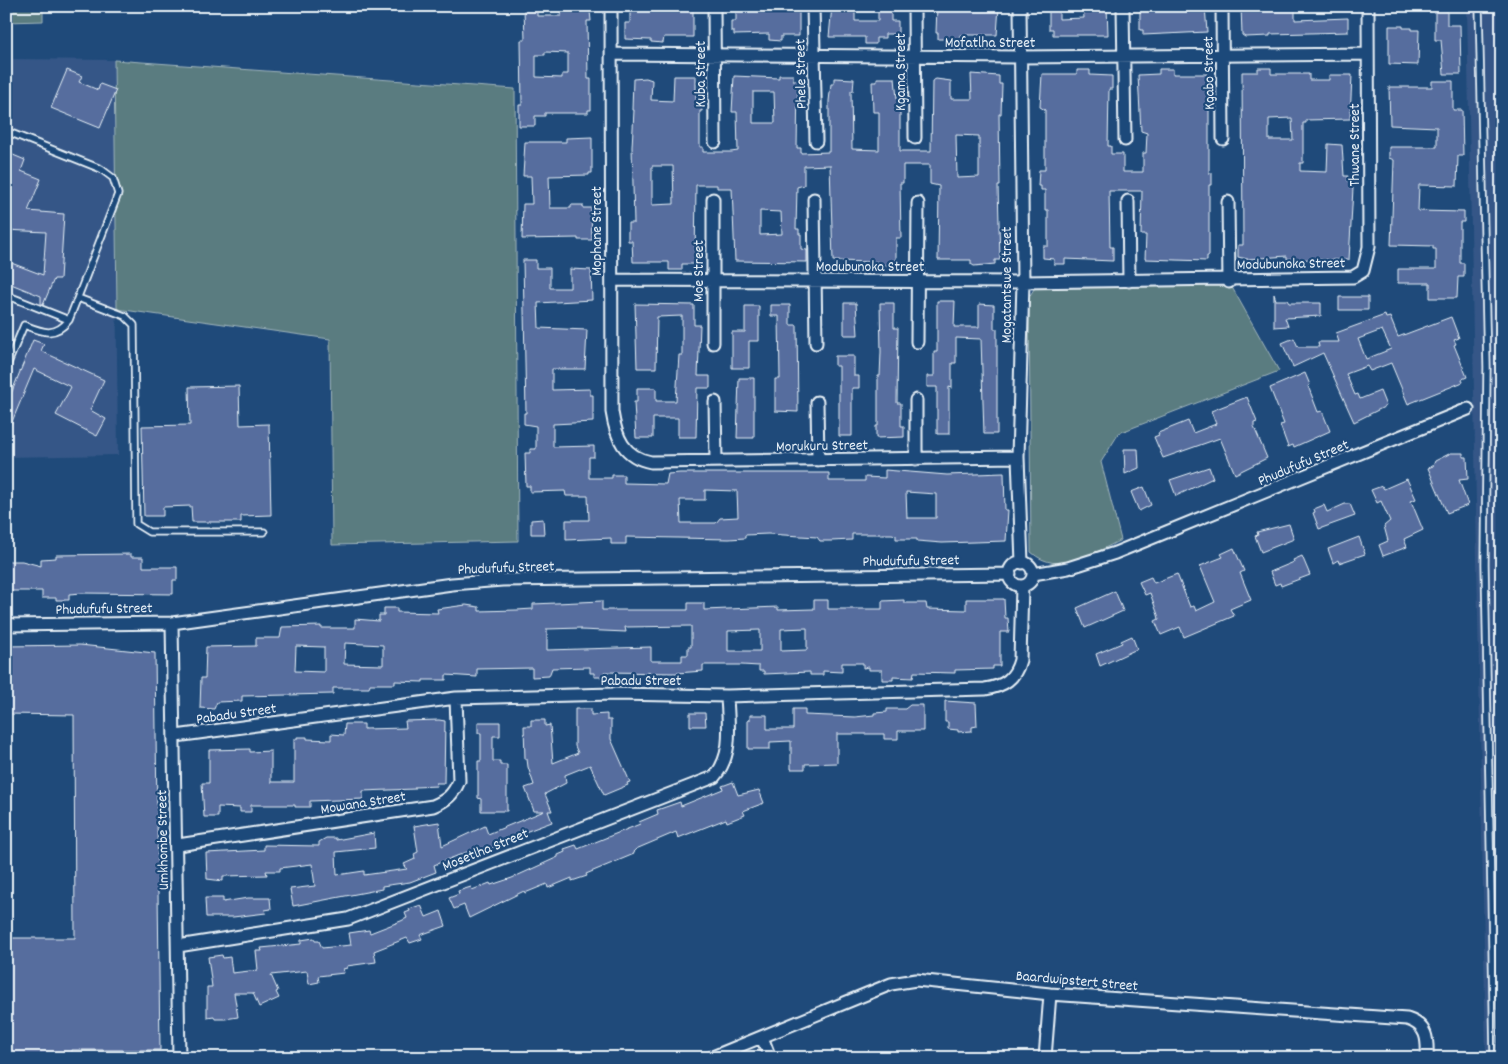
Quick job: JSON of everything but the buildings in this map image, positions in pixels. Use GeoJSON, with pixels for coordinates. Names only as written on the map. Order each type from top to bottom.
{"type":"FeatureCollection","features":[{"type":"Feature","properties":{"kind":"street","name":"Mophane Street"},"geometry":{"type":"LineString","coordinates":[[611,6],[612,412],[616,434],[628,452]]}},
{"type":"Feature","properties":{"kind":"street","name":"Kuba Street"},"geometry":{"type":"LineString","coordinates":[[714,6],[715,142]]}},
{"type":"Feature","properties":{"kind":"street","name":"Phele Street"},"geometry":{"type":"LineString","coordinates":[[813,6],[816,141]]}},
{"type":"Feature","properties":{"kind":"street","name":"Kgama Street"},"geometry":{"type":"LineString","coordinates":[[914,6],[914,138]]}},
{"type":"Feature","properties":{"kind":"street","name":"Mogatantswe Street"},"geometry":{"type":"LineString","coordinates":[[1020,6],[1023,282],[1018,458],[1022,563]]}},
{"type":"Feature","properties":{"kind":"street"},"geometry":{"type":"LineString","coordinates":[[1123,6],[1125,140]]}},
{"type":"Feature","properties":{"kind":"street","name":"Kgabo Street"},"geometry":{"type":"LineString","coordinates":[[1222,6],[1223,139]]}},
{"type":"Feature","properties":{"kind":"street","name":"Thwane Street"},"geometry":{"type":"LineString","coordinates":[[1353,277],[1362,271],[1369,247],[1368,6]]}},
{"type":"Feature","properties":{"kind":"street","name":"Mofatlha Street"},"geometry":{"type":"LineString","coordinates":[[611,54],[1020,57],[1368,54]]}},
{"type":"Feature","properties":{"kind":"street","name":"Moe Street"},"geometry":{"type":"LineString","coordinates":[[713,199],[713,343]]}},
{"type":"Feature","properties":{"kind":"street"},"geometry":{"type":"LineString","coordinates":[[814,199],[816,343]]}},
{"type":"Feature","properties":{"kind":"street"},"geometry":{"type":"LineString","coordinates":[[1128,201],[1129,281]]}},
{"type":"Feature","properties":{"kind":"street","name":"Modubunoka Street"},"geometry":{"type":"LineString","coordinates":[[1228,202],[1229,280]]}},
{"type":"Feature","properties":{"kind":"street"},"geometry":{"type":"LineString","coordinates":[[917,342],[918,203]]}},
{"type":"Feature","properties":{"kind":"street","name":"Modubunoka Street"},"geometry":{"type":"LineString","coordinates":[[612,280],[1023,282],[1353,277]]}},
{"type":"Feature","properties":{"kind":"street"},"geometry":{"type":"LineString","coordinates":[[916,400],[916,459]]}},
{"type":"Feature","properties":{"kind":"street"},"geometry":{"type":"LineString","coordinates":[[715,402],[716,461]]}},
{"type":"Feature","properties":{"kind":"street"},"geometry":{"type":"LineString","coordinates":[[817,402],[818,460]]}},
{"type":"Feature","properties":{"kind":"street","name":"Phudufufu Street"},"geometry":{"type":"LineString","coordinates":[[1033,574],[1068,568],[1115,553],[1468,409]]}},
{"type":"Feature","properties":{"kind":"street","name":"Morukuru Street"},"geometry":{"type":"LineString","coordinates":[[628,452],[635,457],[651,462],[1018,458]]}},
{"type":"Feature","properties":{"kind":"street"},"geometry":{"type":"LineString","coordinates":[[1022,563],[1030,567],[1033,574],[1028,584],[1022,586],[1012,581],[1010,574],[1013,567],[1022,563]]}},
{"type":"Feature","properties":{"kind":"street","name":"Phudufufu Street"},"geometry":{"type":"LineString","coordinates":[[6,625],[172,622],[452,584],[502,580],[1010,574]]}},
{"type":"Feature","properties":{"kind":"street","name":"Pabadu Street"},"geometry":{"type":"LineString","coordinates":[[176,736],[456,698],[614,694],[727,696],[985,689],[999,686],[1010,680],[1017,672],[1020,660],[1022,586]]}},
{"type":"Feature","properties":{"kind":"street","name":"Umkhombe Street"},"geometry":{"type":"LineString","coordinates":[[172,622],[178,845],[179,1058]]}},
{"type":"Feature","properties":{"kind":"street","name":"Mosetlha Street"},"geometry":{"type":"LineString","coordinates":[[178,946],[348,919],[714,777],[721,769],[728,747],[727,696]]}},
{"type":"Feature","properties":{"kind":"street","name":"Mowana Street"},"geometry":{"type":"LineString","coordinates":[[178,845],[434,806],[445,801],[454,793],[459,781],[456,698]]}},
{"type":"Feature","properties":{"kind":"street","name":"Baardwipstert Street"},"geometry":{"type":"LineString","coordinates":[[710,1058],[891,984],[907,980],[1050,994],[1407,1019],[1417,1023],[1426,1034],[1428,1058]]}},
{"type":"Feature","properties":{"kind":"street"},"geometry":{"type":"LineString","coordinates":[[1045,1058],[1050,994]]}},
{"type":"Feature","properties":{"kind":"street"},"geometry":{"type":"LineString","coordinates":[[762,1038],[770,1058]]}},
{"type":"Feature","properties":{"kind":"lane"},"geometry":{"type":"LineString","coordinates":[[1479,6],[1486,367],[1485,574],[1494,1058]]}},
{"type":"Feature","properties":{"kind":"lane"},"geometry":{"type":"LineString","coordinates":[[6,131],[101,169],[116,183],[118,200],[69,320],[63,328],[54,332],[44,333],[24,325],[6,368]]}},
{"type":"Feature","properties":{"kind":"lane"},"geometry":{"type":"LineString","coordinates":[[6,295],[69,320]]}},
{"type":"Feature","properties":{"kind":"lane"},"geometry":{"type":"LineString","coordinates":[[78,298],[125,316],[134,325],[136,524],[149,532],[264,532]]}},
{"type":"Feature","properties":{"kind":"shaded area"},"geometry":{"type":"Polygon","coordinates":[[[1467,6],[1502,6],[1502,1058],[1486,1058],[1467,6]]]}},
{"type":"Feature","properties":{"kind":"shaded area"},"geometry":{"type":"Polygon","coordinates":[[[6,59],[114,60],[118,455],[6,457],[6,59]]]}},
{"type":"Feature","properties":{"kind":"green space"},"geometry":{"type":"Polygon","coordinates":[[[6,6],[43,6],[43,21],[6,22],[6,6]]]}},
{"type":"Feature","properties":{"kind":"green space"},"geometry":{"type":"Polygon","coordinates":[[[114,60],[515,89],[518,541],[332,545],[330,339],[117,309],[114,60]]]}},
{"type":"Feature","properties":{"kind":"green space"},"geometry":{"type":"Polygon","coordinates":[[[1229,282],[1279,371],[1119,433],[1101,462],[1121,540],[1088,556],[1064,563],[1053,563],[1031,552],[1029,297],[1034,289],[1047,284],[1229,282]]]}}]}
